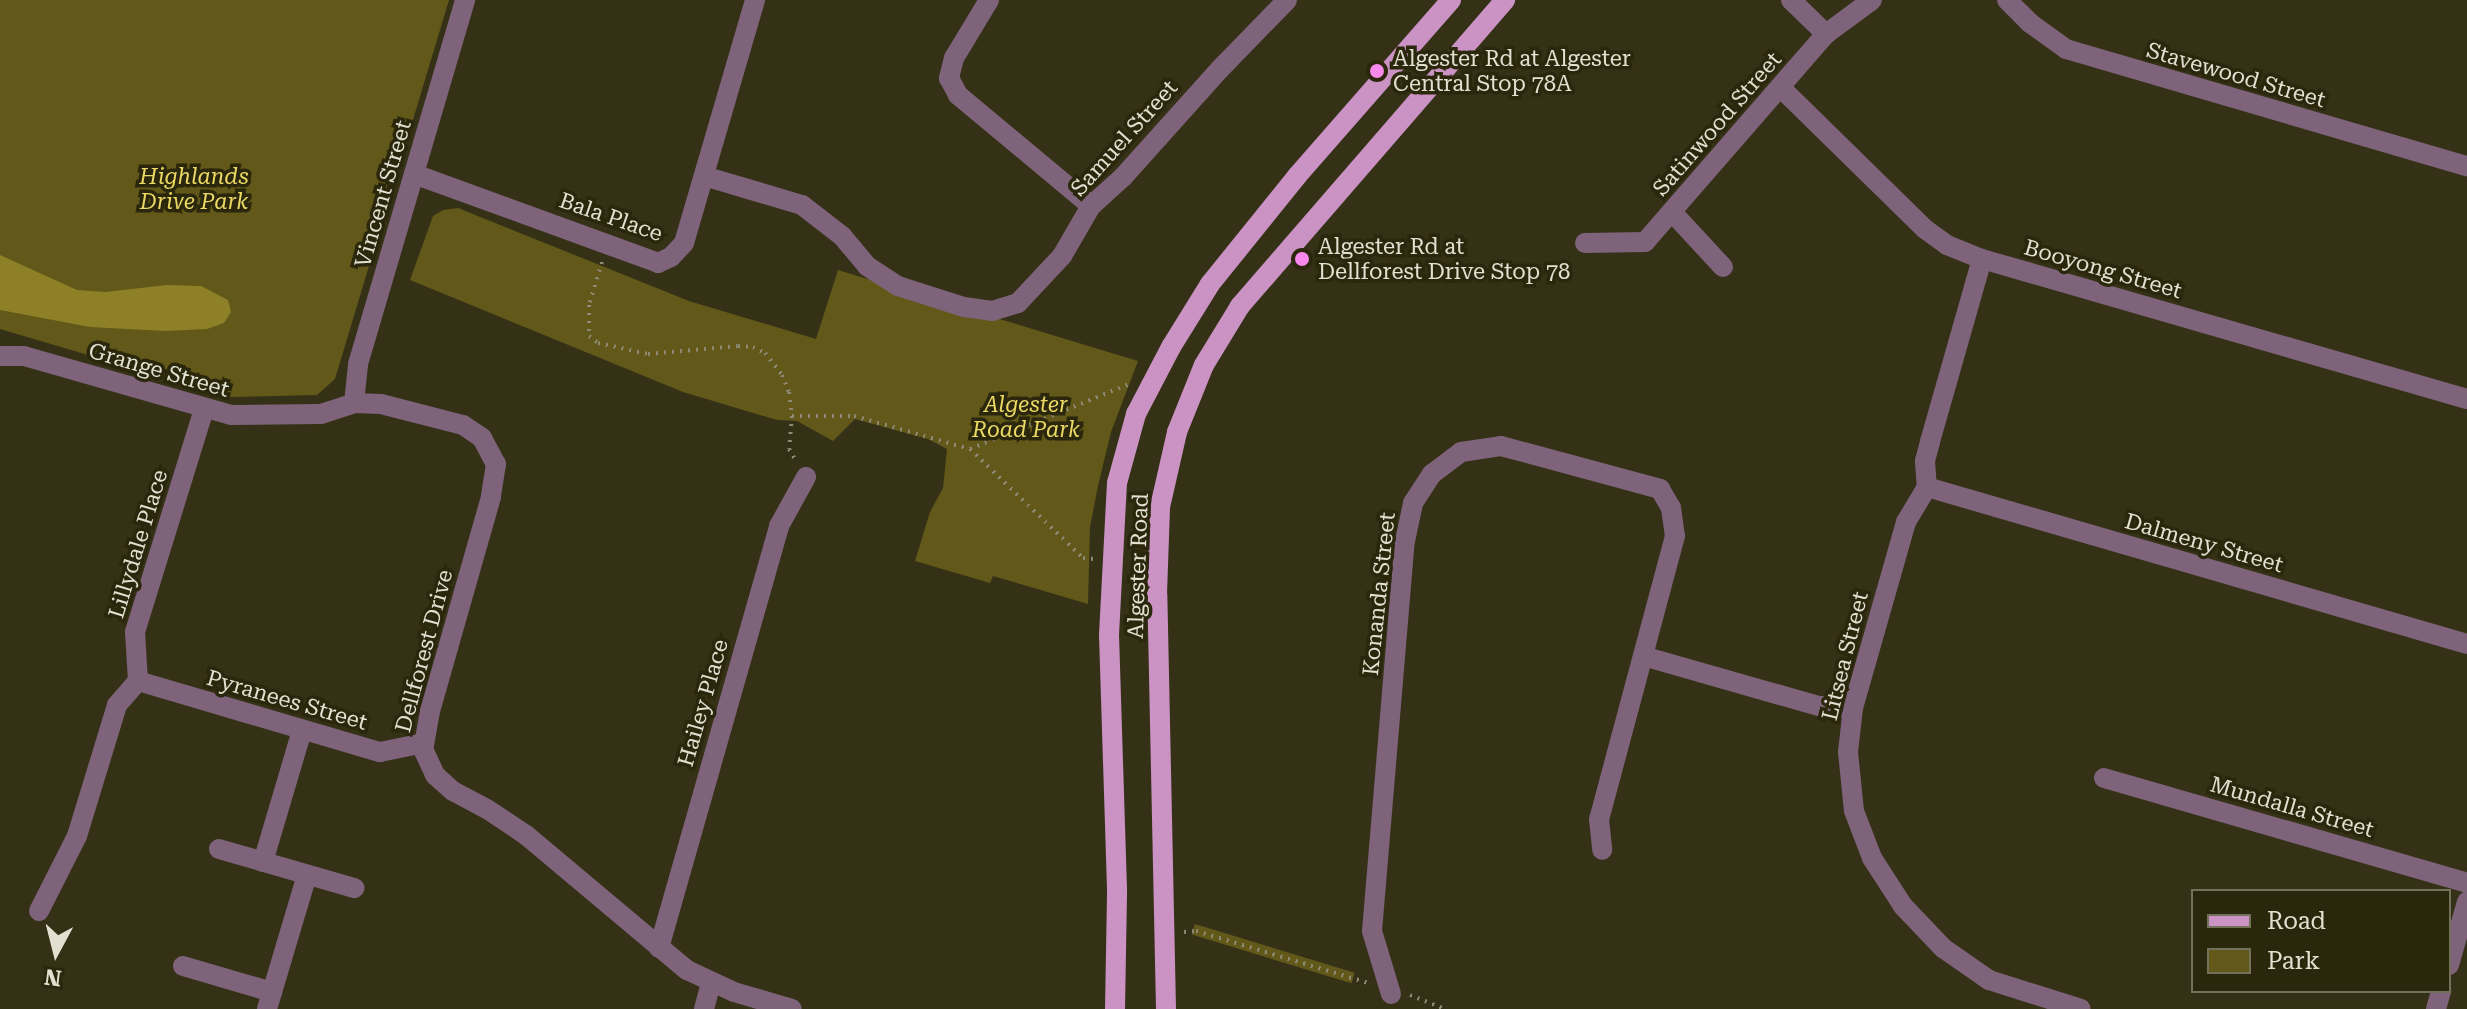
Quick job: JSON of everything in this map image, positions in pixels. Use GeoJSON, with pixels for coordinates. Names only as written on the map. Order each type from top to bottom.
{"type":"FeatureCollection","features":[{"type":"Feature","properties":{"kind":"main road","name":"Algester Road"},"geometry":{"type":"LineString","coordinates":[[1115,1009],[1117,889],[1109,635],[1117,483],[1136,414],[1171,347],[1210,284],[1297,176],[1451,0]]}},
{"type":"Feature","properties":{"kind":"main road","name":"Algester Road"},"geometry":{"type":"LineString","coordinates":[[1166,1009],[1157,594],[1160,507],[1177,432],[1204,365],[1240,306],[1505,0]]}},
{"type":"Feature","properties":{"kind":"street","name":"Vincent Street"},"geometry":{"type":"LineString","coordinates":[[354,403],[358,364],[465,0]]}},
{"type":"Feature","properties":{"kind":"street","name":"Bala Place"},"geometry":{"type":"LineString","coordinates":[[414,174],[658,263],[671,257],[684,243],[755,0]]}},
{"type":"Feature","properties":{"kind":"street"},"geometry":{"type":"LineString","coordinates":[[989,0],[954,58],[949,78],[958,95],[1091,206]]}},
{"type":"Feature","properties":{"kind":"street","name":"Samuel Street"},"geometry":{"type":"LineString","coordinates":[[704,176],[802,205],[842,236],[867,266],[898,286],[964,307],[992,311],[1018,303],[1027,294],[1062,256],[1091,206],[1123,177],[1287,0]]}},
{"type":"Feature","properties":{"kind":"street"},"geometry":{"type":"LineString","coordinates":[[1791,0],[1826,34]]}},
{"type":"Feature","properties":{"kind":"street","name":"Satinwood Street"},"geometry":{"type":"LineString","coordinates":[[1585,243],[1645,242],[1826,34],[1872,0]]}},
{"type":"Feature","properties":{"kind":"street","name":"Stavewood Street"},"geometry":{"type":"LineString","coordinates":[[2007,0],[2030,23],[2066,49],[2467,166]]}},
{"type":"Feature","properties":{"kind":"street","name":"Booyong Street"},"geometry":{"type":"LineString","coordinates":[[1781,88],[1925,229],[1947,245],[1982,259],[2467,399]]}},
{"type":"Feature","properties":{"kind":"street"},"geometry":{"type":"LineString","coordinates":[[1672,212],[1723,267]]}},
{"type":"Feature","properties":{"kind":"street","name":"Litsea Street"},"geometry":{"type":"LineString","coordinates":[[1982,259],[1927,451],[1927,487],[1906,522],[1853,708],[1848,752],[1854,811],[1872,858],[1903,906],[1943,948],[1989,980],[2081,1009]]}},
{"type":"Feature","properties":{"kind":"street","name":"Grange Street"},"geometry":{"type":"LineString","coordinates":[[0,356],[24,356],[231,415],[321,414],[354,403]]}},
{"type":"Feature","properties":{"kind":"street","name":"Dellforest Drive"},"geometry":{"type":"LineString","coordinates":[[354,403],[381,404],[463,425],[482,438],[496,464],[491,497],[424,743],[423,749],[435,775],[453,791],[526,835],[687,970],[711,983],[792,1009]]}},
{"type":"Feature","properties":{"kind":"street","name":"Lillydale Place"},"geometry":{"type":"LineString","coordinates":[[138,681],[135,632],[204,409]]}},
{"type":"Feature","properties":{"kind":"street","name":"Konanda Street"},"geometry":{"type":"LineString","coordinates":[[1391,994],[1372,931],[1405,541],[1413,503],[1432,474],[1461,452],[1501,446],[1660,489],[1671,508],[1675,536],[1643,656]]}},
{"type":"Feature","properties":{"kind":"street","name":"Hailey Place"},"geometry":{"type":"LineString","coordinates":[[659,948],[779,526],[806,477]]}},
{"type":"Feature","properties":{"kind":"street","name":"Dalmeny Street"},"geometry":{"type":"LineString","coordinates":[[1927,487],[2467,644]]}},
{"type":"Feature","properties":{"kind":"street"},"geometry":{"type":"LineString","coordinates":[[1602,850],[1599,819],[1643,656],[1819,706],[1853,708]]}},
{"type":"Feature","properties":{"kind":"street"},"geometry":{"type":"LineString","coordinates":[[39,911],[77,836],[117,705],[138,681]]}},
{"type":"Feature","properties":{"kind":"street","name":"Pyranees Street"},"geometry":{"type":"LineString","coordinates":[[138,681],[380,752],[424,743]]}},
{"type":"Feature","properties":{"kind":"street"},"geometry":{"type":"LineString","coordinates":[[263,862],[302,730]]}},
{"type":"Feature","properties":{"kind":"street","name":"Mundalla Street"},"geometry":{"type":"LineString","coordinates":[[2104,778],[2467,883]]}},
{"type":"Feature","properties":{"kind":"street"},"geometry":{"type":"LineString","coordinates":[[219,849],[354,888]]}},
{"type":"Feature","properties":{"kind":"street"},"geometry":{"type":"LineString","coordinates":[[183,966],[270,1000],[307,875]]}},
{"type":"Feature","properties":{"kind":"street"},"geometry":{"type":"LineString","coordinates":[[2451,958],[2467,902]]}},
{"type":"Feature","properties":{"kind":"street"},"geometry":{"type":"LineString","coordinates":[[704,1009],[711,983]]}},
{"type":"Feature","properties":{"kind":"path"},"geometry":{"type":"LineString","coordinates":[[608,244],[589,305],[589,336],[598,343],[648,354],[753,347],[765,353],[782,375],[792,416],[789,449],[806,477]]}},
{"type":"Feature","properties":{"kind":"path"},"geometry":{"type":"LineString","coordinates":[[970,449],[1129,383],[1136,383]]}},
{"type":"Feature","properties":{"kind":"path"},"geometry":{"type":"LineString","coordinates":[[792,416],[854,416],[970,449],[1083,558],[1095,559]]}},
{"type":"Feature","properties":{"kind":"path"},"geometry":{"type":"LineString","coordinates":[[1182,932],[1196,931],[1366,981],[1391,994],[1417,995],[1444,1009]]}},
{"type":"Feature","properties":{"kind":"green space","name":"Highlands Drive Park"},"geometry":{"type":"Polygon","coordinates":[[[0,0],[449,0],[335,379],[317,395],[230,397],[0,329],[0,0]]]}},
{"type":"Feature","properties":{"kind":"green space","name":"Algester Road Park"},"geometry":{"type":"Polygon","coordinates":[[[458,208],[689,301],[816,339],[838,270],[1138,361],[1111,432],[1098,486],[1090,527],[1088,604],[993,576],[990,583],[915,561],[930,512],[943,488],[947,449],[928,439],[855,419],[833,441],[797,421],[777,420],[683,392],[410,280],[433,216],[443,210],[458,208]]]}},
{"type":"Feature","properties":{"kind":"green space"},"geometry":{"type":"Polygon","coordinates":[[[1195,924],[1355,973],[1351,983],[1192,935],[1195,924]]]}},
{"type":"Feature","properties":{"kind":"shaded area"},"geometry":{"type":"Polygon","coordinates":[[[0,255],[77,290],[105,292],[167,285],[201,286],[228,300],[231,312],[224,323],[207,329],[165,331],[90,327],[0,310],[0,255]]]}},
{"type":"Feature","properties":{"kind":"place","name":"Algester Rd at Algester Central Stop 78A"},"geometry":{"type":"Point","coordinates":[1377,71]}},
{"type":"Feature","properties":{"kind":"place","name":"Algester Rd at Dellforest Drive Stop 78"},"geometry":{"type":"Point","coordinates":[1302,259]}}]}
